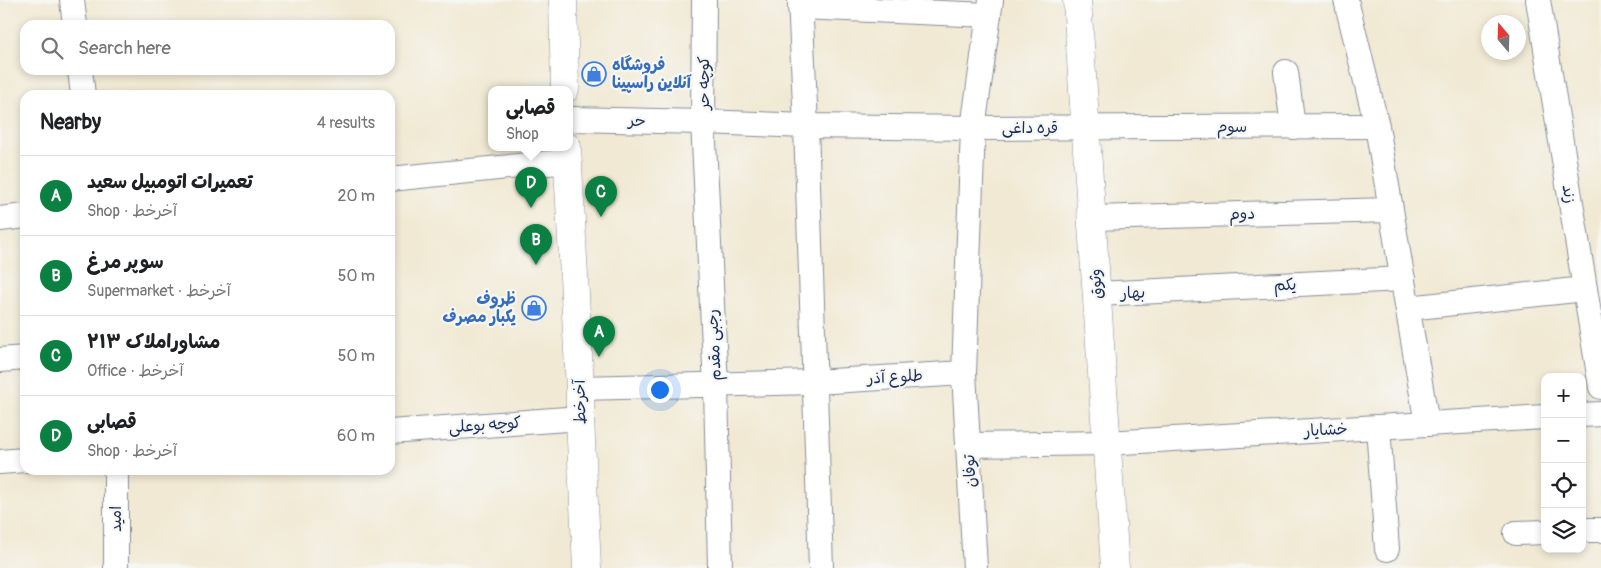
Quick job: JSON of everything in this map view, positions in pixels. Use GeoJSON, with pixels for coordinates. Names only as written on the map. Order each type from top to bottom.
{"type":"FeatureCollection","features":[{"type":"Feature","properties":{"kind":"street"},"geometry":{"type":"LineString","coordinates":[[72,0],[74,20]]}},
{"type":"Feature","properties":{"kind":"street"},"geometry":{"type":"LineString","coordinates":[[563,0],[565,86]]}},
{"type":"Feature","properties":{"kind":"street","name":"کوچه حر"},"geometry":{"type":"LineString","coordinates":[[704,0],[703,122],[806,126],[973,128]]}},
{"type":"Feature","properties":{"kind":"street","name":"وثوق"},"geometry":{"type":"LineString","coordinates":[[1078,0],[1115,568]]}},
{"type":"Feature","properties":{"kind":"street"},"geometry":{"type":"LineString","coordinates":[[1346,0],[1377,126],[1427,424]]}},
{"type":"Feature","properties":{"kind":"street","name":"زند"},"geometry":{"type":"LineString","coordinates":[[1538,0],[1601,387]]}},
{"type":"Feature","properties":{"kind":"street"},"geometry":{"type":"LineString","coordinates":[[821,568],[800,3],[990,8],[973,128],[964,373]]}},
{"type":"Feature","properties":{"kind":"street"},"geometry":{"type":"LineString","coordinates":[[1286,72],[1292,127]]}},
{"type":"Feature","properties":{"kind":"street"},"geometry":{"type":"LineString","coordinates":[[81,75],[82,90]]}},
{"type":"Feature","properties":{"kind":"street","name":"حر"},"geometry":{"type":"LineString","coordinates":[[573,119],[703,122]]}},
{"type":"Feature","properties":{"kind":"street","name":"رجبی مقدم"},"geometry":{"type":"LineString","coordinates":[[703,122],[716,386],[720,568]]}},
{"type":"Feature","properties":{"kind":"street","name":"سوم"},"geometry":{"type":"LineString","coordinates":[[1086,128],[1377,126]]}},
{"type":"Feature","properties":{"kind":"street","name":"قره داغی"},"geometry":{"type":"LineString","coordinates":[[973,128],[1086,128]]}},
{"type":"Feature","properties":{"kind":"street"},"geometry":{"type":"LineString","coordinates":[[395,178],[567,154]]}},
{"type":"Feature","properties":{"kind":"street","name":"آخرخط"},"geometry":{"type":"LineString","coordinates":[[567,154],[580,388],[587,568]]}},
{"type":"Feature","properties":{"kind":"street","name":"دوم"},"geometry":{"type":"LineString","coordinates":[[1092,218],[1391,210]]}},
{"type":"Feature","properties":{"kind":"street"},"geometry":{"type":"LineString","coordinates":[[0,219],[20,217]]}},
{"type":"Feature","properties":{"kind":"street","name":"یکم"},"geometry":{"type":"LineString","coordinates":[[1168,291],[1403,279]]}},
{"type":"Feature","properties":{"kind":"street"},"geometry":{"type":"LineString","coordinates":[[1408,308],[1585,289]]}},
{"type":"Feature","properties":{"kind":"street","name":"بهار"},"geometry":{"type":"LineString","coordinates":[[1097,294],[1168,291]]}},
{"type":"Feature","properties":{"kind":"street"},"geometry":{"type":"LineString","coordinates":[[0,360],[20,358]]}},
{"type":"Feature","properties":{"kind":"street","name":"طلوع آذر"},"geometry":{"type":"LineString","coordinates":[[580,388],[716,386],[964,373]]}},
{"type":"Feature","properties":{"kind":"street","name":"توفان"},"geometry":{"type":"LineString","coordinates":[[964,373],[975,568]]}},
{"type":"Feature","properties":{"kind":"street"},"geometry":{"type":"LineString","coordinates":[[1586,415],[1601,414]]}},
{"type":"Feature","properties":{"kind":"street","name":"خشایار"},"geometry":{"type":"LineString","coordinates":[[968,445],[1107,443],[1541,417]]}},
{"type":"Feature","properties":{"kind":"street","name":"کوچه بوعلی"},"geometry":{"type":"LineString","coordinates":[[395,432],[580,418]]}},
{"type":"Feature","properties":{"kind":"street"},"geometry":{"type":"LineString","coordinates":[[1378,427],[1388,550]]}},
{"type":"Feature","properties":{"kind":"street"},"geometry":{"type":"LineString","coordinates":[[0,462],[20,460]]}},
{"type":"Feature","properties":{"kind":"street","name":"امید"},"geometry":{"type":"LineString","coordinates":[[116,475],[116,568]]}},
{"type":"Feature","properties":{"kind":"street"},"geometry":{"type":"LineString","coordinates":[[1586,530],[1601,530]]}},
{"type":"Feature","properties":{"kind":"street"},"geometry":{"type":"LineString","coordinates":[[1516,533],[1541,532]]}},
{"type":"Feature","properties":{"kind":"place","name":"فروشگاه آنلاین راسپینا"},"geometry":{"type":"Point","coordinates":[594,74]}},
{"type":"Feature","properties":{"kind":"place","name":"قصابی"},"geometry":{"type":"Point","coordinates":[531,208]}},
{"type":"Feature","properties":{"kind":"place","name":"مشاوراملاک ۲۱۳"},"geometry":{"type":"Point","coordinates":[601,217]}},
{"type":"Feature","properties":{"kind":"place","name":"سوپر مرغ"},"geometry":{"type":"Point","coordinates":[536,265]}},
{"type":"Feature","properties":{"kind":"place","name":"ظروف یکبار مصرف"},"geometry":{"type":"Point","coordinates":[534,308]}},
{"type":"Feature","properties":{"kind":"place","name":"تعمیرات اتومبیل سعید"},"geometry":{"type":"Point","coordinates":[599,357]}}]}
